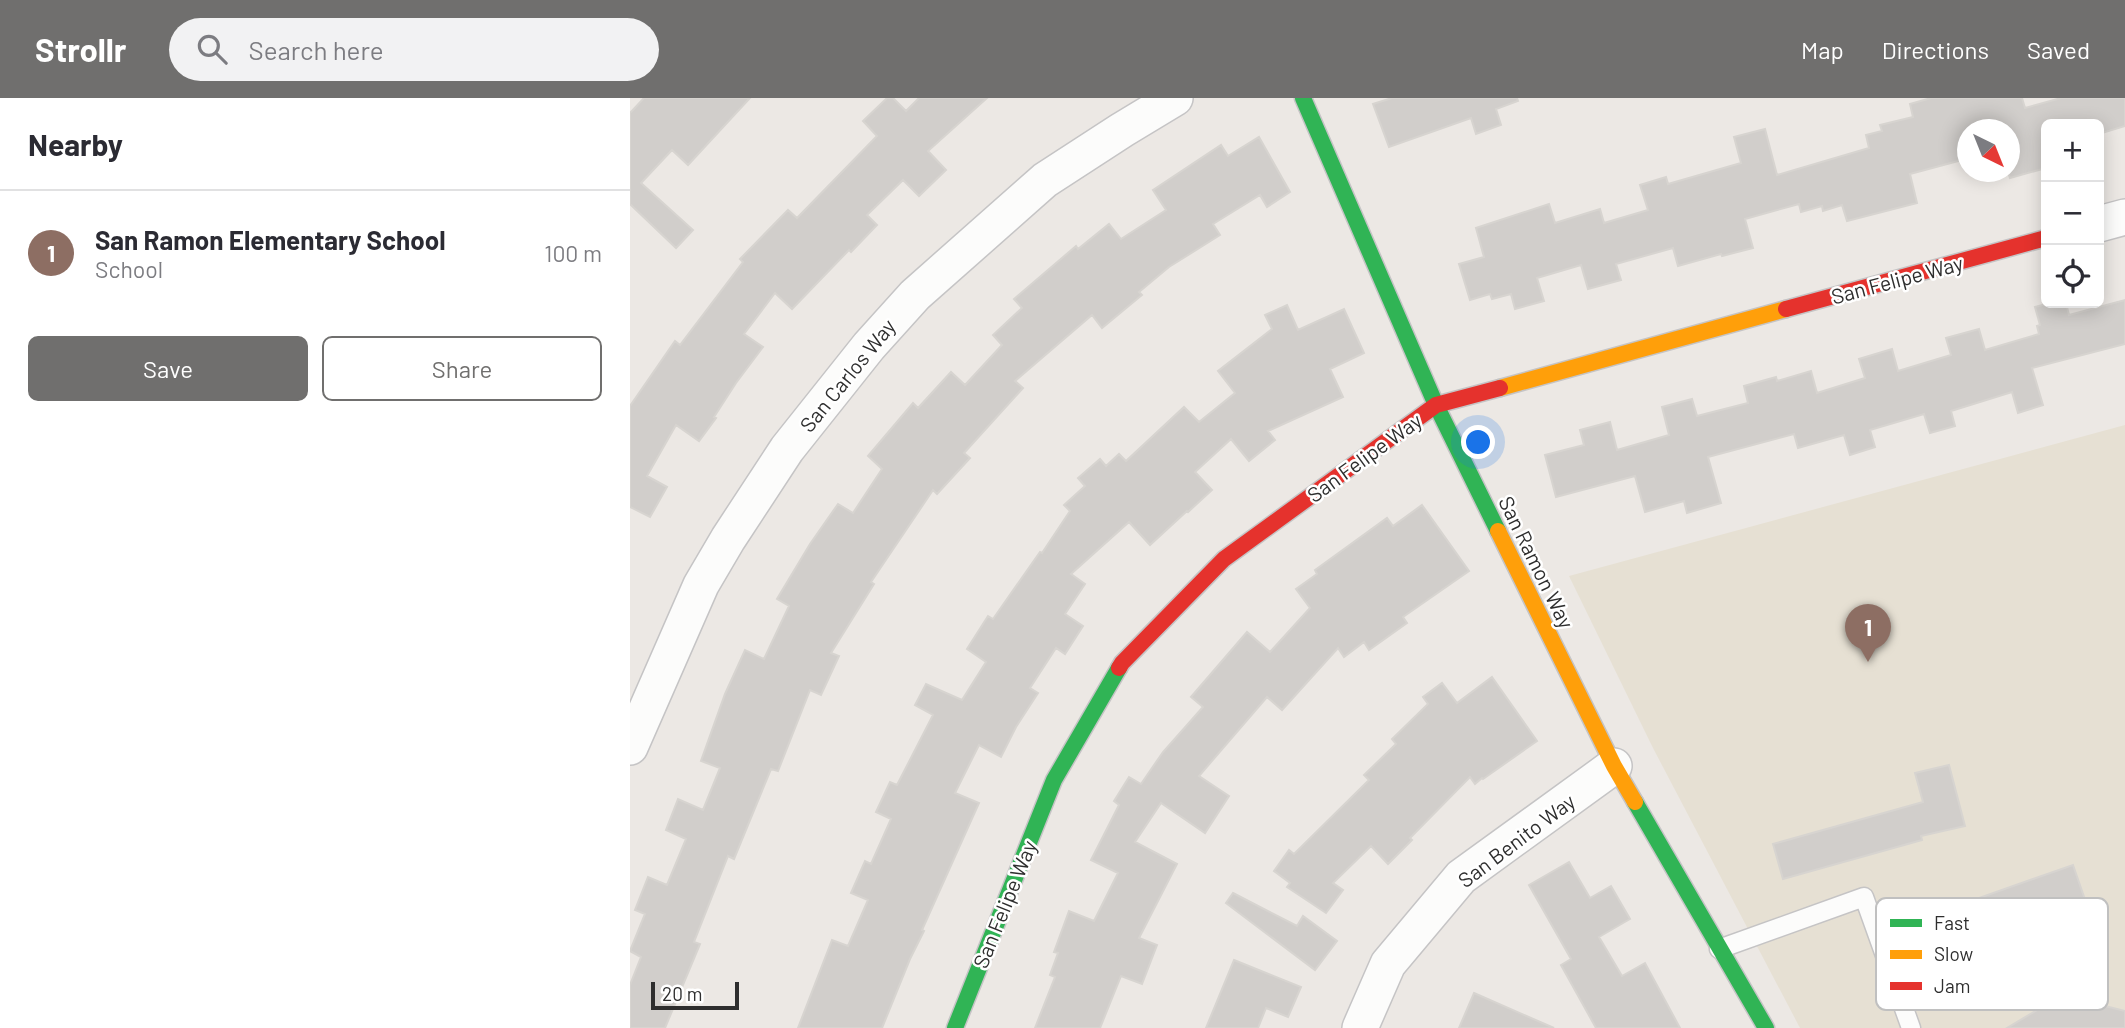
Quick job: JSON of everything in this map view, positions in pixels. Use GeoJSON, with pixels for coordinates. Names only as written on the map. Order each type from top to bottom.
{"type":"FeatureCollection","features":[{"type":"Feature","properties":{"kind":"street","name":"San Carlos Way"},"geometry":{"type":"LineString","coordinates":[[630,747],[701,584],[728,538],[787,449],[869,346],[915,295],[1045,180],[1175,98]]}},
{"type":"Feature","properties":{"kind":"street","name":"San Ramon Way"},"geometry":{"type":"LineString","coordinates":[[1303,98],[1436,405],[1614,766],[1766,1028]]}},
{"type":"Feature","properties":{"kind":"street"},"geometry":{"type":"LineString","coordinates":[[2104,223],[2125,217]]}},
{"type":"Feature","properties":{"kind":"street","name":"San Felipe Way"},"geometry":{"type":"LineString","coordinates":[[954,1028],[1054,780],[1122,663],[1224,559],[1436,405],[2041,239]]}},
{"type":"Feature","properties":{"kind":"street","name":"San Benito Way"},"geometry":{"type":"LineString","coordinates":[[1360,1028],[1388,964],[1461,877],[1614,766]]}},
{"type":"Feature","properties":{"kind":"lane"},"geometry":{"type":"LineString","coordinates":[[1719,949],[1864,897],[1876,930]]}},
{"type":"Feature","properties":{"kind":"lane"},"geometry":{"type":"LineString","coordinates":[[1905,1010],[1912,1028]]}},
{"type":"Feature","properties":{"kind":"shaded area"},"geometry":{"type":"Polygon","coordinates":[[[2125,425],[2125,1028],[1800,1028],[1653,748],[1569,576],[2125,425]]]}},
{"type":"Feature","properties":{"kind":"building"},"geometry":{"type":"Polygon","coordinates":[[[644,98],[750,98],[688,165],[672,150],[641,183],[693,230],[676,248],[630,204],[630,113],[644,98]]]}},
{"type":"Feature","properties":{"kind":"building"},"geometry":{"type":"Polygon","coordinates":[[[887,98],[893,98],[906,111],[919,98],[987,98],[928,151],[946,170],[919,196],[903,180],[867,215],[877,225],[792,309],[775,293],[744,334],[763,347],[736,383],[714,417],[716,418],[699,441],[676,425],[647,476],[667,487],[650,517],[630,507],[630,406],[675,341],[680,345],[743,262],[740,259],[788,210],[797,218],[877,136],[863,121],[887,98]]]}},
{"type":"Feature","properties":{"kind":"building"},"geometry":{"type":"Polygon","coordinates":[[[1392,98],[1517,98],[1518,101],[1496,109],[1501,125],[1476,134],[1471,118],[1389,147],[1373,104],[1392,98]]]}},
{"type":"Feature","properties":{"kind":"building"},"geometry":{"type":"Polygon","coordinates":[[[1931,98],[2022,98],[2025,108],[2061,98],[2125,98],[2125,126],[2104,132],[2104,119],[2041,119],[2041,169],[2020,175],[2020,119],[1957,119],[1957,161],[1910,174],[1917,203],[1847,221],[1842,205],[1823,211],[1822,206],[1801,212],[1799,204],[1745,219],[1753,248],[1678,266],[1673,248],[1616,264],[1621,280],[1588,289],[1581,265],[1537,278],[1544,301],[1515,309],[1511,294],[1492,299],[1490,294],[1470,300],[1459,264],[1484,257],[1476,228],[1549,204],[1555,223],[1600,209],[1604,223],[1648,210],[1640,185],[1666,177],[1668,184],[1741,163],[1734,137],[1765,129],[1777,175],[1869,148],[1866,135],[1882,131],[1880,125],[1913,117],[1910,104],[1931,98]]]}},
{"type":"Feature","properties":{"kind":"building"},"geometry":{"type":"Polygon","coordinates":[[[1259,137],[1290,192],[1267,207],[1260,195],[1213,224],[1220,235],[1169,267],[1139,292],[1142,295],[1102,328],[1092,315],[1015,381],[1023,388],[964,453],[970,458],[937,494],[933,490],[871,582],[874,584],[831,653],[839,656],[821,695],[810,690],[778,771],[771,769],[734,859],[728,856],[694,942],[700,944],[665,1028],[630,1028],[630,985],[641,957],[630,951],[645,914],[635,910],[648,877],[667,885],[686,839],[666,830],[678,799],[703,810],[720,768],[701,761],[725,694],[745,650],[764,659],[789,606],[777,599],[810,544],[838,504],[853,513],[882,469],[868,456],[913,403],[918,408],[951,372],[965,385],[1002,345],[993,335],[1022,308],[1014,299],[1076,246],[1078,249],[1109,224],[1121,239],[1166,210],[1153,190],[1221,145],[1228,156],[1259,137]]]}},
{"type":"Feature","properties":{"kind":"building"},"geometry":{"type":"Polygon","coordinates":[[[2125,300],[2125,344],[2032,368],[2043,405],[2018,413],[2012,392],[1951,411],[1955,426],[1930,433],[1924,414],[1870,430],[1875,447],[1850,455],[1844,435],[1798,448],[1794,434],[1708,457],[1721,503],[1687,513],[1684,501],[1645,512],[1635,476],[1556,497],[1545,455],[1584,445],[1580,430],[1610,422],[1617,450],[1669,435],[1662,407],[1692,399],[1697,416],[1748,403],[1744,386],[1776,377],[1777,381],[1811,371],[1817,393],[1865,378],[1859,359],[1892,349],[1898,371],[1951,355],[1946,338],[1979,329],[1985,350],[2039,334],[2037,326],[2040,325],[2035,307],[2067,308],[2069,315],[2104,308],[2104,306],[2125,300]]]}},
{"type":"Feature","properties":{"kind":"building"},"geometry":{"type":"Polygon","coordinates":[[[1287,305],[1298,330],[1344,309],[1364,353],[1330,369],[1343,397],[1268,431],[1275,440],[1249,461],[1231,439],[1195,472],[1212,490],[1150,545],[1129,522],[1071,574],[1085,584],[1065,614],[1083,626],[1065,654],[1056,648],[1030,688],[1038,693],[1001,757],[979,745],[955,793],[979,803],[882,1028],[798,1028],[832,940],[848,946],[868,900],[851,893],[865,861],[871,864],[891,819],[876,812],[890,782],[897,785],[933,715],[915,705],[926,684],[962,700],[986,662],[967,649],[988,616],[993,619],[1070,511],[1064,505],[1085,486],[1078,478],[1100,459],[1106,466],[1119,454],[1126,461],[1184,407],[1199,422],[1235,393],[1218,371],[1272,329],[1265,315],[1287,305]]]}},
{"type":"Feature","properties":{"kind":"building"},"geometry":{"type":"Polygon","coordinates":[[[1422,505],[1469,571],[1403,617],[1407,623],[1369,650],[1364,642],[1344,657],[1338,648],[1282,710],[1267,697],[1199,776],[1229,796],[1205,833],[1161,803],[1135,842],[1177,864],[1139,938],[1157,945],[1142,984],[1121,976],[1100,1028],[1035,1028],[1055,977],[1050,975],[1058,953],[1054,952],[1069,911],[1094,921],[1118,873],[1091,860],[1119,805],[1114,801],[1129,777],[1141,784],[1163,752],[1203,707],[1191,697],[1247,632],[1270,652],[1310,608],[1296,589],[1317,574],[1315,570],[1387,518],[1393,526],[1422,505]]]}},
{"type":"Feature","properties":{"kind":"building"},"geometry":{"type":"Polygon","coordinates":[[[1492,677],[1537,741],[1475,784],[1470,777],[1388,864],[1371,846],[1333,883],[1343,890],[1326,913],[1287,887],[1290,883],[1274,871],[1289,850],[1294,854],[1369,780],[1364,775],[1396,744],[1392,739],[1428,704],[1423,697],[1442,683],[1457,703],[1492,677]]]}},
{"type":"Feature","properties":{"kind":"building"},"geometry":{"type":"Polygon","coordinates":[[[1949,765],[1965,826],[1921,836],[1922,840],[1783,879],[1773,844],[1923,802],[1915,773],[1949,765]]]}},
{"type":"Feature","properties":{"kind":"building"},"geometry":{"type":"Polygon","coordinates":[[[1569,862],[1590,898],[1611,886],[1630,919],[1599,937],[1622,976],[1645,963],[1680,1028],[1596,1028],[1561,965],[1571,959],[1529,885],[1569,862]]]}},
{"type":"Feature","properties":{"kind":"building"},"geometry":{"type":"Polygon","coordinates":[[[2073,865],[2084,898],[1979,898],[2073,865]]]}},
{"type":"Feature","properties":{"kind":"building"},"geometry":{"type":"Polygon","coordinates":[[[1233,893],[1297,926],[1303,916],[1337,941],[1315,970],[1226,903],[1233,893]]]}},
{"type":"Feature","properties":{"kind":"building"},"geometry":{"type":"Polygon","coordinates":[[[1234,960],[1301,987],[1288,1017],[1266,1008],[1258,1028],[1206,1028],[1234,960]]]}},
{"type":"Feature","properties":{"kind":"building"},"geometry":{"type":"Polygon","coordinates":[[[1474,993],[1554,1028],[1459,1028],[1474,993]]]}},
{"type":"Feature","properties":{"kind":"building"},"geometry":{"type":"Polygon","coordinates":[[[2108,1007],[2125,1011],[2125,1028],[2007,1028],[2037,1010],[2108,1010],[2108,1007]]]}},
{"type":"Feature","properties":{"kind":"traffic: fast"},"geometry":{"type":"LineString","coordinates":[[1303,98],[1436,405],[1498,531]]}},
{"type":"Feature","properties":{"kind":"traffic: fast"},"geometry":{"type":"LineString","coordinates":[[955,1028],[1054,780],[1119,668]]}},
{"type":"Feature","properties":{"kind":"traffic: fast"},"geometry":{"type":"LineString","coordinates":[[1635,802],[1766,1028]]}},
{"type":"Feature","properties":{"kind":"traffic: slow"},"geometry":{"type":"LineString","coordinates":[[1500,388],[1786,309]]}},
{"type":"Feature","properties":{"kind":"traffic: slow"},"geometry":{"type":"LineString","coordinates":[[1498,531],[1614,766],[1635,802]]}},
{"type":"Feature","properties":{"kind":"traffic: jam"},"geometry":{"type":"LineString","coordinates":[[1786,309],[2041,239]]}},
{"type":"Feature","properties":{"kind":"traffic: jam"},"geometry":{"type":"LineString","coordinates":[[1119,668],[1224,559],[1436,405],[1500,388]]}},
{"type":"Feature","properties":{"kind":"place","name":"San Ramon Elementary School"},"geometry":{"type":"Point","coordinates":[1868,662]}}]}
